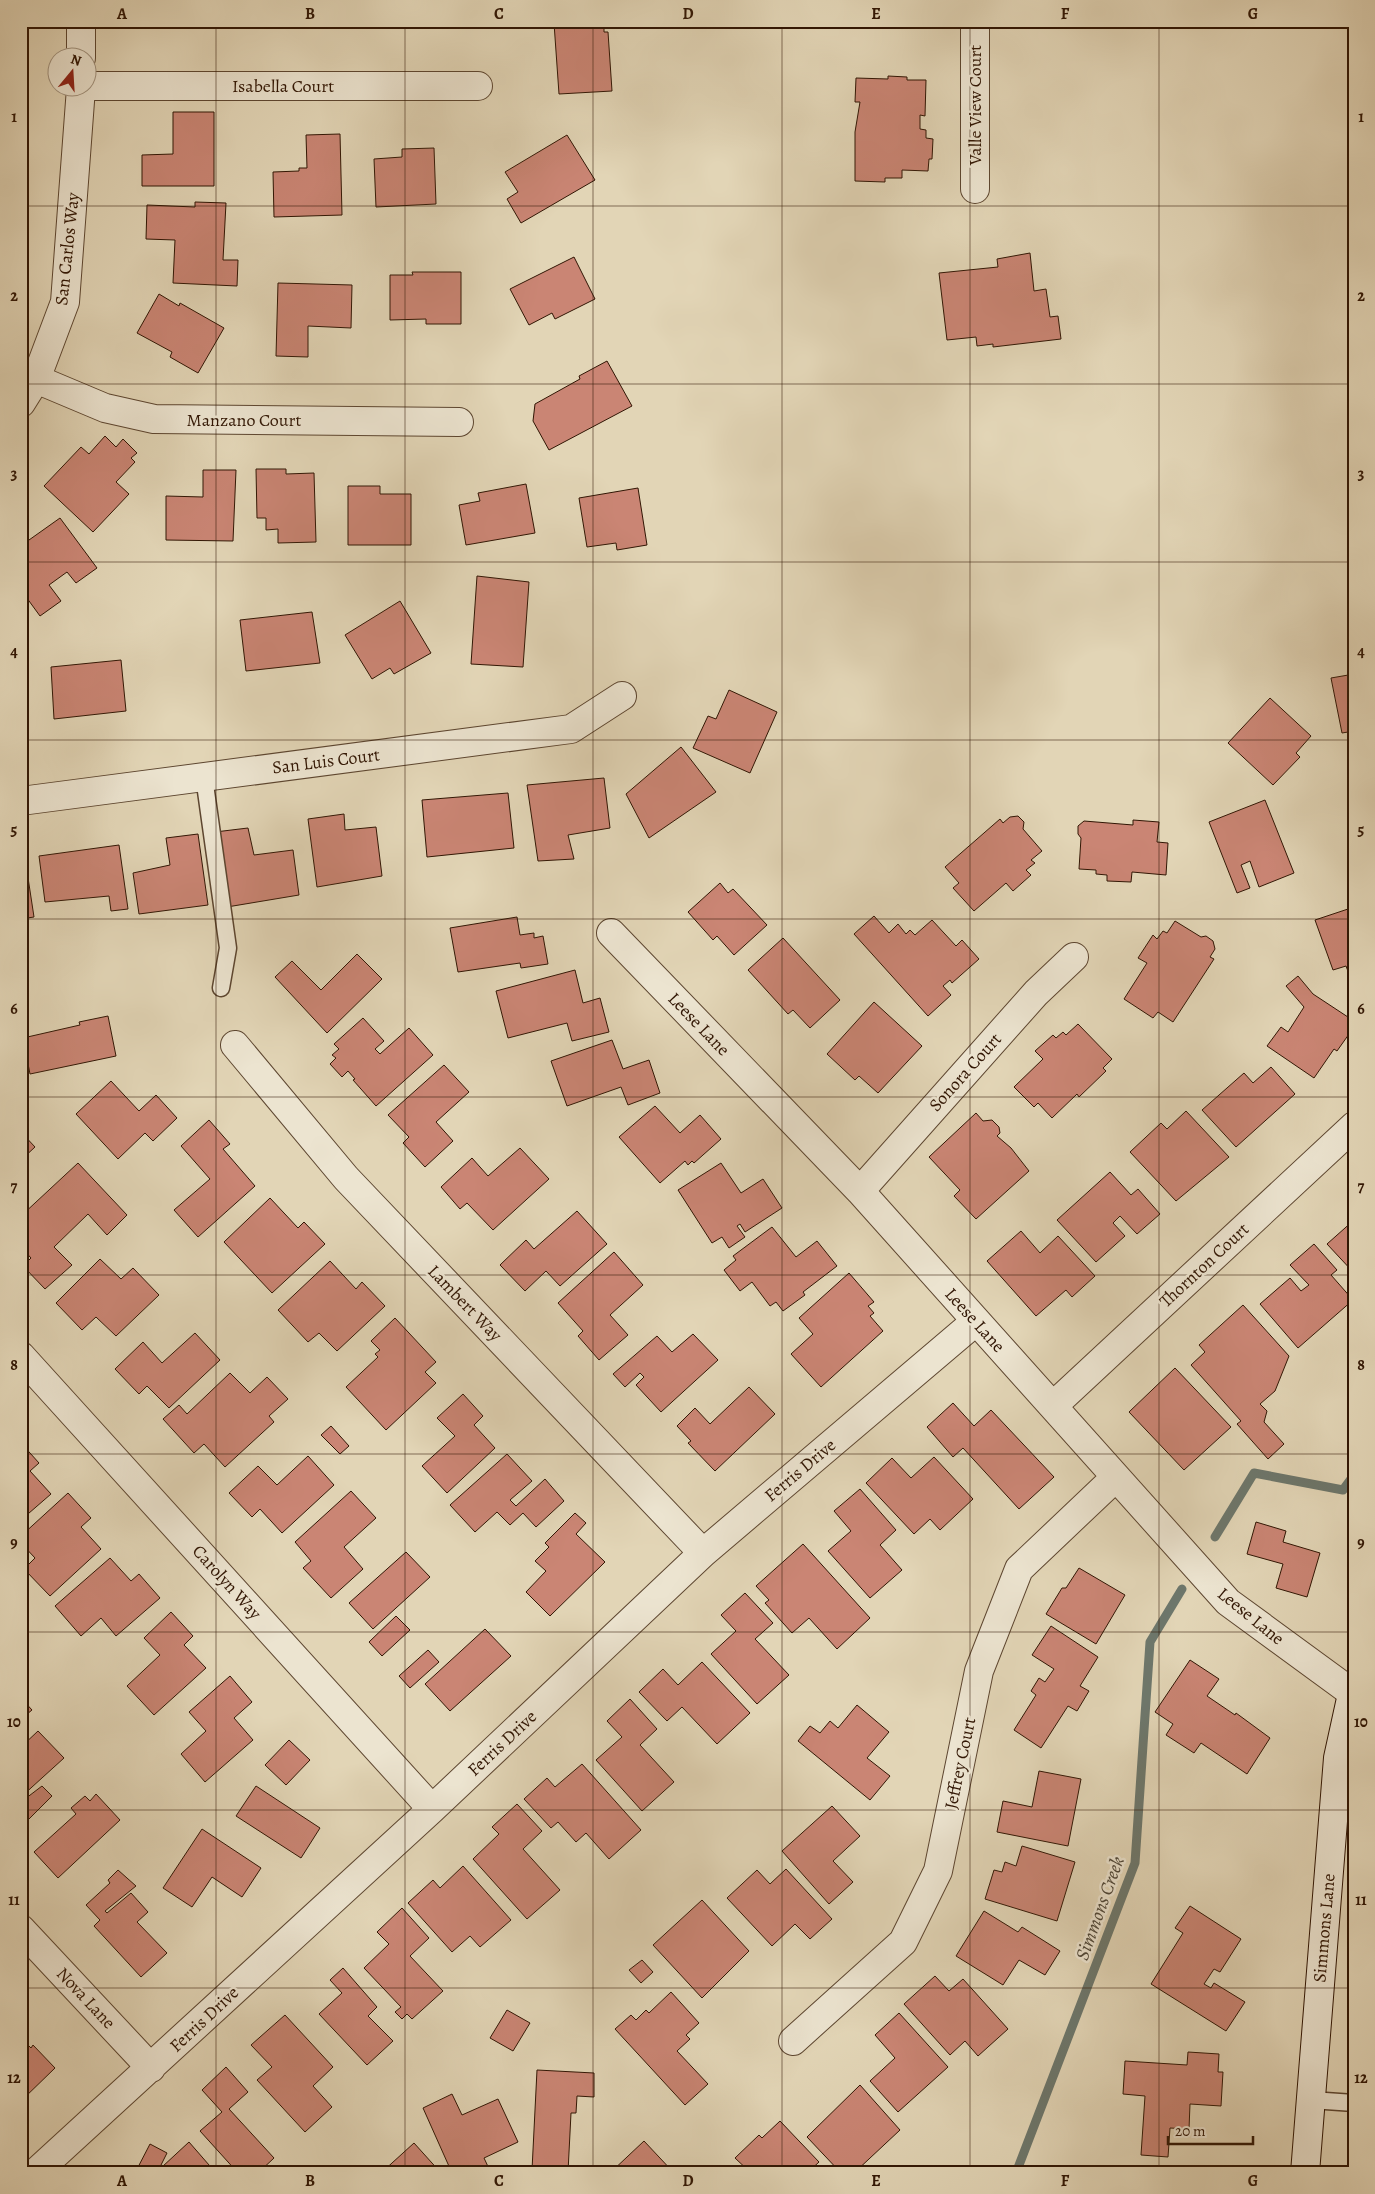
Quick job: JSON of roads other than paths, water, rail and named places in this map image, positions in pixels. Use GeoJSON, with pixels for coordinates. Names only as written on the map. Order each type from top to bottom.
{"type":"FeatureCollection","features":[{"type":"Feature","properties":{"kind":"street"},"geometry":{"type":"LineString","coordinates":[[81,21],[81,48]]}},
{"type":"Feature","properties":{"kind":"street","name":"Valle View Court"},"geometry":{"type":"LineString","coordinates":[[975,21],[975,189]]}},
{"type":"Feature","properties":{"kind":"street","name":"Isabella Court"},"geometry":{"type":"LineString","coordinates":[[98,86],[478,86]]}},
{"type":"Feature","properties":{"kind":"street","name":"San Carlos Way"},"geometry":{"type":"LineString","coordinates":[[21,403],[36,379],[65,302],[80,98]]}},
{"type":"Feature","properties":{"kind":"street","name":"Manzano Court"},"geometry":{"type":"LineString","coordinates":[[36,379],[105,408],[154,419],[459,422]]}},
{"type":"Feature","properties":{"kind":"street","name":"San Luis Court"},"geometry":{"type":"LineString","coordinates":[[21,801],[571,729],[622,696]]}},
{"type":"Feature","properties":{"kind":"street","name":"Leese Lane"},"geometry":{"type":"LineString","coordinates":[[611,933],[860,1191],[975,1322],[1054,1405],[1228,1602],[1352,1689]]}},
{"type":"Feature","properties":{"kind":"street","name":"Sonora Court"},"geometry":{"type":"LineString","coordinates":[[860,1191],[1036,992],[1074,957]]}},
{"type":"Feature","properties":{"kind":"street","name":"Lambert Way"},"geometry":{"type":"LineString","coordinates":[[235,1045],[346,1178],[703,1553]]}},
{"type":"Feature","properties":{"kind":"street","name":"Thornton Court"},"geometry":{"type":"LineString","coordinates":[[1054,1405],[1354,1126]]}},
{"type":"Feature","properties":{"kind":"street","name":"Ferris Drive"},"geometry":{"type":"LineString","coordinates":[[35,2173],[432,1809],[703,1553],[975,1322]]}},
{"type":"Feature","properties":{"kind":"street","name":"Carolyn Way"},"geometry":{"type":"LineString","coordinates":[[21,1356],[432,1809]]}},
{"type":"Feature","properties":{"kind":"street","name":"Jeffrey Court"},"geometry":{"type":"LineString","coordinates":[[793,2041],[903,1942],[938,1872],[979,1671],[1020,1569],[1116,1477]]}},
{"type":"Feature","properties":{"kind":"street","name":"Simmons Lane"},"geometry":{"type":"LineString","coordinates":[[1305,2173],[1310,2100],[1352,1689]]}},
{"type":"Feature","properties":{"kind":"street","name":"Nova Lane"},"geometry":{"type":"LineString","coordinates":[[21,1929],[151,2068]]}},
{"type":"Feature","properties":{"kind":"lane"},"geometry":{"type":"LineString","coordinates":[[204,777],[228,948],[222,988]]}},
{"type":"Feature","properties":{"kind":"lane"},"geometry":{"type":"LineString","coordinates":[[1310,2100],[1354,2103]]}},
{"type":"Feature","properties":{"kind":"waterway","name":"Simmons Creek"},"geometry":{"type":"LineString","coordinates":[[1215,1537],[1254,1473],[1343,1490],[1354,1475]]}},
{"type":"Feature","properties":{"kind":"waterway","name":"Simmons Creek"},"geometry":{"type":"LineString","coordinates":[[1016,2173],[1135,1863],[1150,1642],[1182,1589]]}}]}
